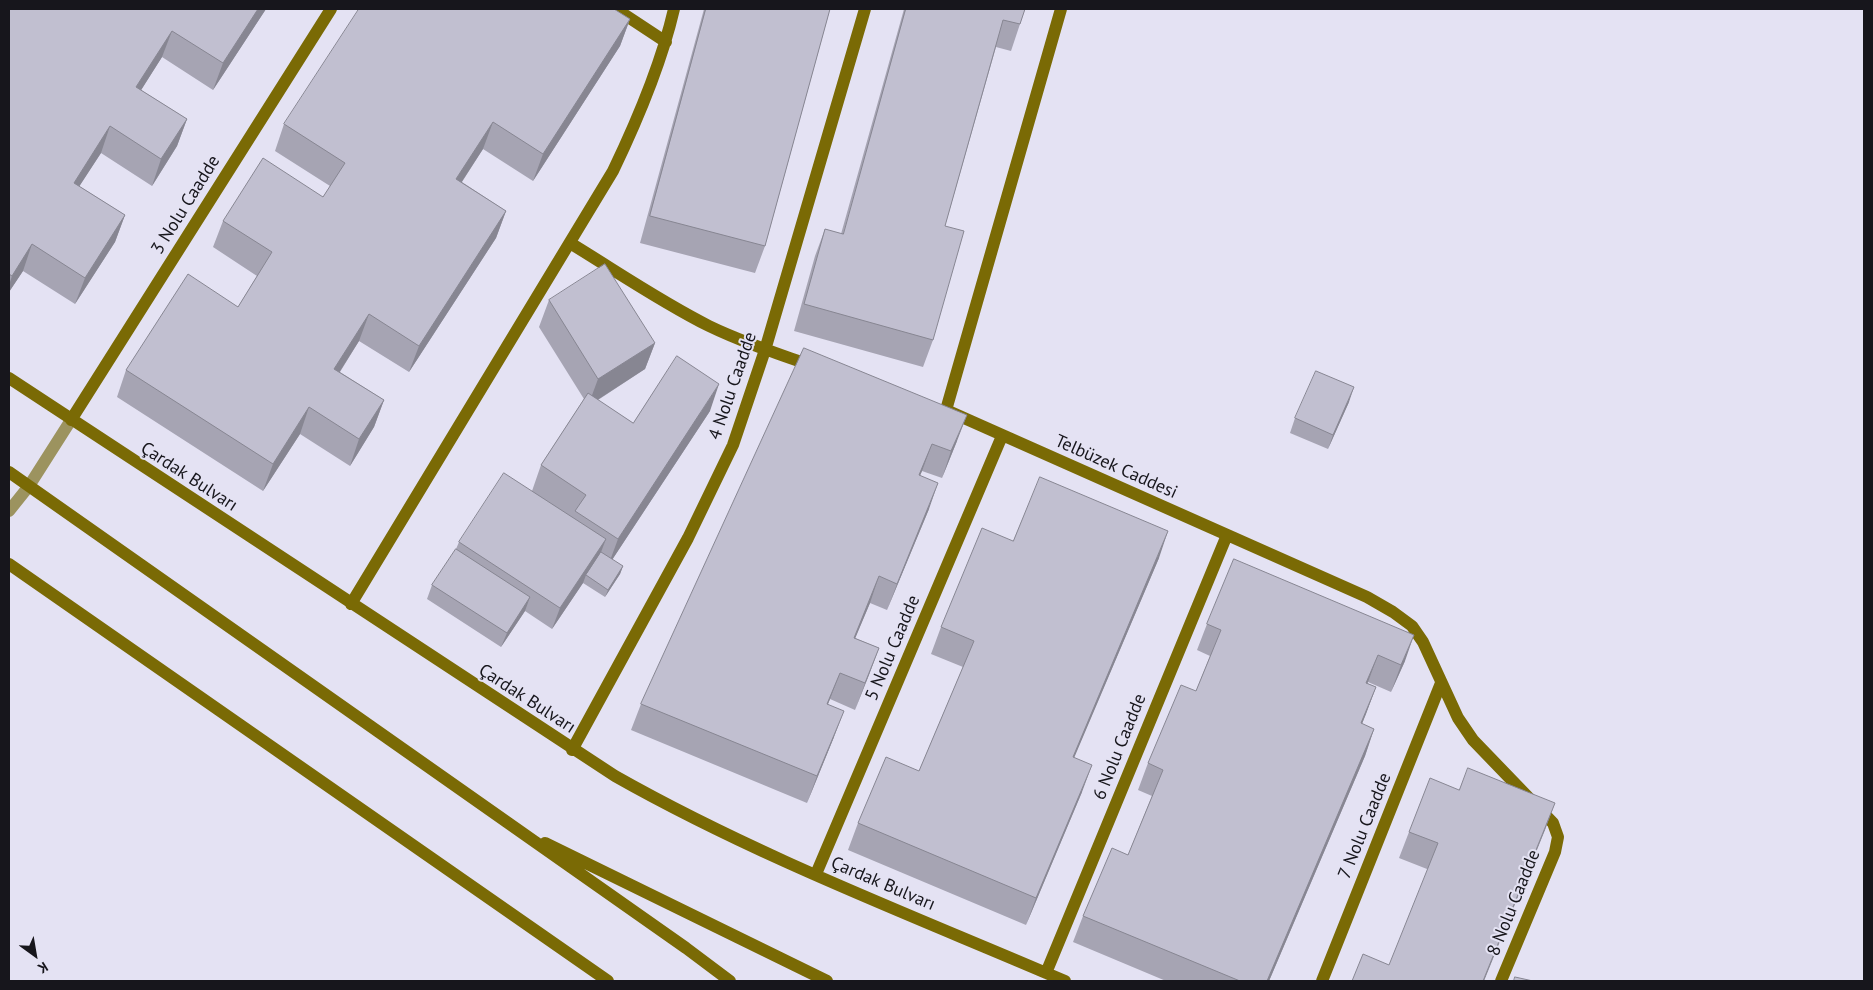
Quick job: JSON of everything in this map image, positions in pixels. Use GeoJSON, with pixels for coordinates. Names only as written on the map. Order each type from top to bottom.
{"type":"FeatureCollection","features":[{"type":"Feature","properties":{"kind":"street","name":"3 Nolu Caadde"},"geometry":{"type":"LineString","coordinates":[[71,420],[331,9]]}},
{"type":"Feature","properties":{"kind":"street"},"geometry":{"type":"LineString","coordinates":[[616,9],[666,42]]}},
{"type":"Feature","properties":{"kind":"street"},"geometry":{"type":"LineString","coordinates":[[351,604],[613,171],[666,42],[674,9]]}},
{"type":"Feature","properties":{"kind":"street","name":"4 Nolu Caadde"},"geometry":{"type":"LineString","coordinates":[[572,750],[688,538],[733,445],[765,350],[865,9]]}},
{"type":"Feature","properties":{"kind":"street","name":"Telbüzek Caddesi"},"geometry":{"type":"LineString","coordinates":[[1061,9],[941,409],[1367,597],[1394,612],[1412,626],[1423,642],[1458,718],[1474,740],[1549,818],[1558,837]]}},
{"type":"Feature","properties":{"kind":"street"},"geometry":{"type":"LineString","coordinates":[[570,243],[647,291],[709,326],[765,350],[828,371]]}},
{"type":"Feature","properties":{"kind":"street","name":"Çardak Bulvarı"},"geometry":{"type":"LineString","coordinates":[[9,378],[572,750],[664,804],[816,874],[1065,981]]}},
{"type":"Feature","properties":{"kind":"street"},"geometry":{"type":"LineString","coordinates":[[9,511],[29,486],[71,420]]}},
{"type":"Feature","properties":{"kind":"street","name":"5 Nolu Caadde"},"geometry":{"type":"LineString","coordinates":[[816,874],[1002,436]]}},
{"type":"Feature","properties":{"kind":"street"},"geometry":{"type":"LineString","coordinates":[[9,472],[508,825],[686,948],[730,981]]}},
{"type":"Feature","properties":{"kind":"street","name":"6 Nolu Caadde"},"geometry":{"type":"LineString","coordinates":[[1046,973],[1227,535]]}},
{"type":"Feature","properties":{"kind":"street"},"geometry":{"type":"LineString","coordinates":[[9,564],[608,981]]}},
{"type":"Feature","properties":{"kind":"street","name":"7 Nolu Caadde"},"geometry":{"type":"LineString","coordinates":[[1322,981],[1441,683]]}},
{"type":"Feature","properties":{"kind":"street"},"geometry":{"type":"LineString","coordinates":[[508,825],[828,981]]}},
{"type":"Feature","properties":{"kind":"street","name":"8 Nolu Caadde"},"geometry":{"type":"LineString","coordinates":[[1502,981],[1555,852],[1558,837]]}},
{"type":"Feature","properties":{"kind":"building"},"geometry":{"type":"Polygon","coordinates":[[[9,9],[258,9],[223,63],[172,31],[136,87],[187,119],[161,159],[110,126],[74,183],[125,215],[85,278],[32,244],[12,276],[9,274],[9,9]]]}},
{"type":"Feature","properties":{"kind":"building"},"geometry":{"type":"Polygon","coordinates":[[[359,9],[614,9],[630,19],[543,154],[493,122],[456,179],[506,211],[419,346],[369,314],[334,369],[384,400],[359,439],[309,407],[273,464],[126,370],[188,274],[238,307],[272,252],[223,221],[263,158],[323,197],[345,163],[284,124],[359,9]]]}},
{"type":"Feature","properties":{"kind":"building"},"geometry":{"type":"Polygon","coordinates":[[[706,9],[830,9],[765,246],[650,216],[706,9]]]}},
{"type":"Feature","properties":{"kind":"building"},"geometry":{"type":"Polygon","coordinates":[[[906,9],[1025,9],[1020,24],[1003,20],[945,226],[964,231],[933,340],[804,304],[825,229],[843,234],[906,9]]]}},
{"type":"Feature","properties":{"kind":"building"},"geometry":{"type":"Polygon","coordinates":[[[605,264],[655,343],[598,379],[549,300],[605,264]]]}},
{"type":"Feature","properties":{"kind":"building"},"geometry":{"type":"Polygon","coordinates":[[[804,348],[967,415],[951,451],[932,444],[919,475],[938,483],[897,584],[879,576],[854,638],[879,648],[865,683],[840,673],[827,704],[844,711],[817,776],[641,704],[804,348]]]}},
{"type":"Feature","properties":{"kind":"building"},"geometry":{"type":"Polygon","coordinates":[[[677,356],[719,384],[618,539],[575,511],[586,495],[541,465],[588,393],[633,423],[677,356]]]}},
{"type":"Feature","properties":{"kind":"building"},"geometry":{"type":"Polygon","coordinates":[[[1316,371],[1354,387],[1333,435],[1295,418],[1316,371]]]}},
{"type":"Feature","properties":{"kind":"building"},"geometry":{"type":"Polygon","coordinates":[[[504,473],[606,539],[560,608],[459,542],[504,473]]]}},
{"type":"Feature","properties":{"kind":"building"},"geometry":{"type":"Polygon","coordinates":[[[1040,477],[1168,531],[1073,757],[1092,765],[1036,898],[858,823],[886,757],[919,771],[974,641],[941,627],[982,528],[1013,541],[1040,477]]]}},
{"type":"Feature","properties":{"kind":"building"},"geometry":{"type":"Polygon","coordinates":[[[456,549],[530,597],[507,633],[432,585],[456,549]]]}},
{"type":"Feature","properties":{"kind":"building"},"geometry":{"type":"Polygon","coordinates":[[[601,552],[623,566],[608,590],[586,575],[601,552]]]}},
{"type":"Feature","properties":{"kind":"building"},"geometry":{"type":"Polygon","coordinates":[[[1234,559],[1414,635],[1401,665],[1378,655],[1366,683],[1376,687],[1361,723],[1374,729],[1267,981],[1240,981],[1083,916],[1112,848],[1128,855],[1163,770],[1148,763],[1181,685],[1196,691],[1221,630],[1207,624],[1234,559]]]}},
{"type":"Feature","properties":{"kind":"building"},"geometry":{"type":"Polygon","coordinates":[[[1468,768],[1555,803],[1483,981],[1352,981],[1363,954],[1389,965],[1438,843],[1409,832],[1430,778],[1459,790],[1468,768]]]}},
{"type":"Feature","properties":{"kind":"building"},"geometry":{"type":"Polygon","coordinates":[[[1515,977],[1533,981],[1514,981],[1515,977]]]}}]}
